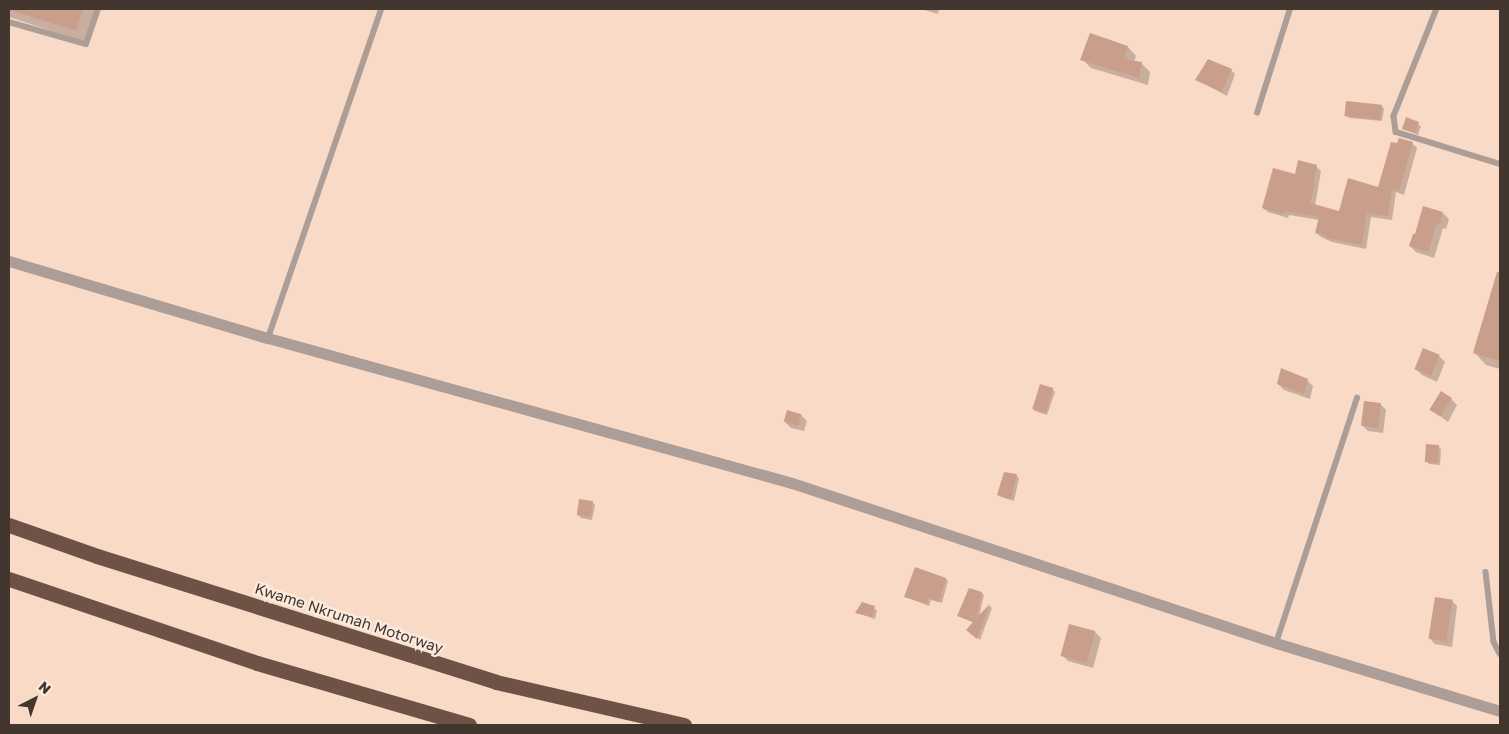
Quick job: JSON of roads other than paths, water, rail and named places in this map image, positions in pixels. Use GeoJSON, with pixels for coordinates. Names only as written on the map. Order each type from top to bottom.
{"type":"FeatureCollection","features":[{"type":"Feature","properties":{"kind":"highway","name":"Kwame Nkrumah Motorway"},"geometry":{"type":"LineString","coordinates":[[9,526],[97,556],[496,682],[684,725]]}},
{"type":"Feature","properties":{"kind":"highway"},"geometry":{"type":"LineString","coordinates":[[9,579],[258,663],[469,725]]}},
{"type":"Feature","properties":{"kind":"street"},"geometry":{"type":"LineString","coordinates":[[9,261],[268,338],[792,484],[1276,643],[1500,711]]}},
{"type":"Feature","properties":{"kind":"lane"},"geometry":{"type":"LineString","coordinates":[[9,22],[86,44],[98,9]]}},
{"type":"Feature","properties":{"kind":"lane"},"geometry":{"type":"LineString","coordinates":[[268,338],[381,9]]}},
{"type":"Feature","properties":{"kind":"lane"},"geometry":{"type":"LineString","coordinates":[[1257,113],[1290,9]]}},
{"type":"Feature","properties":{"kind":"lane"},"geometry":{"type":"LineString","coordinates":[[1437,9],[1394,116],[1396,132],[1500,164]]}},
{"type":"Feature","properties":{"kind":"lane"},"geometry":{"type":"LineString","coordinates":[[1276,643],[1357,398]]}},
{"type":"Feature","properties":{"kind":"lane"},"geometry":{"type":"LineString","coordinates":[[1486,572],[1494,642],[1500,654]]}}]}
